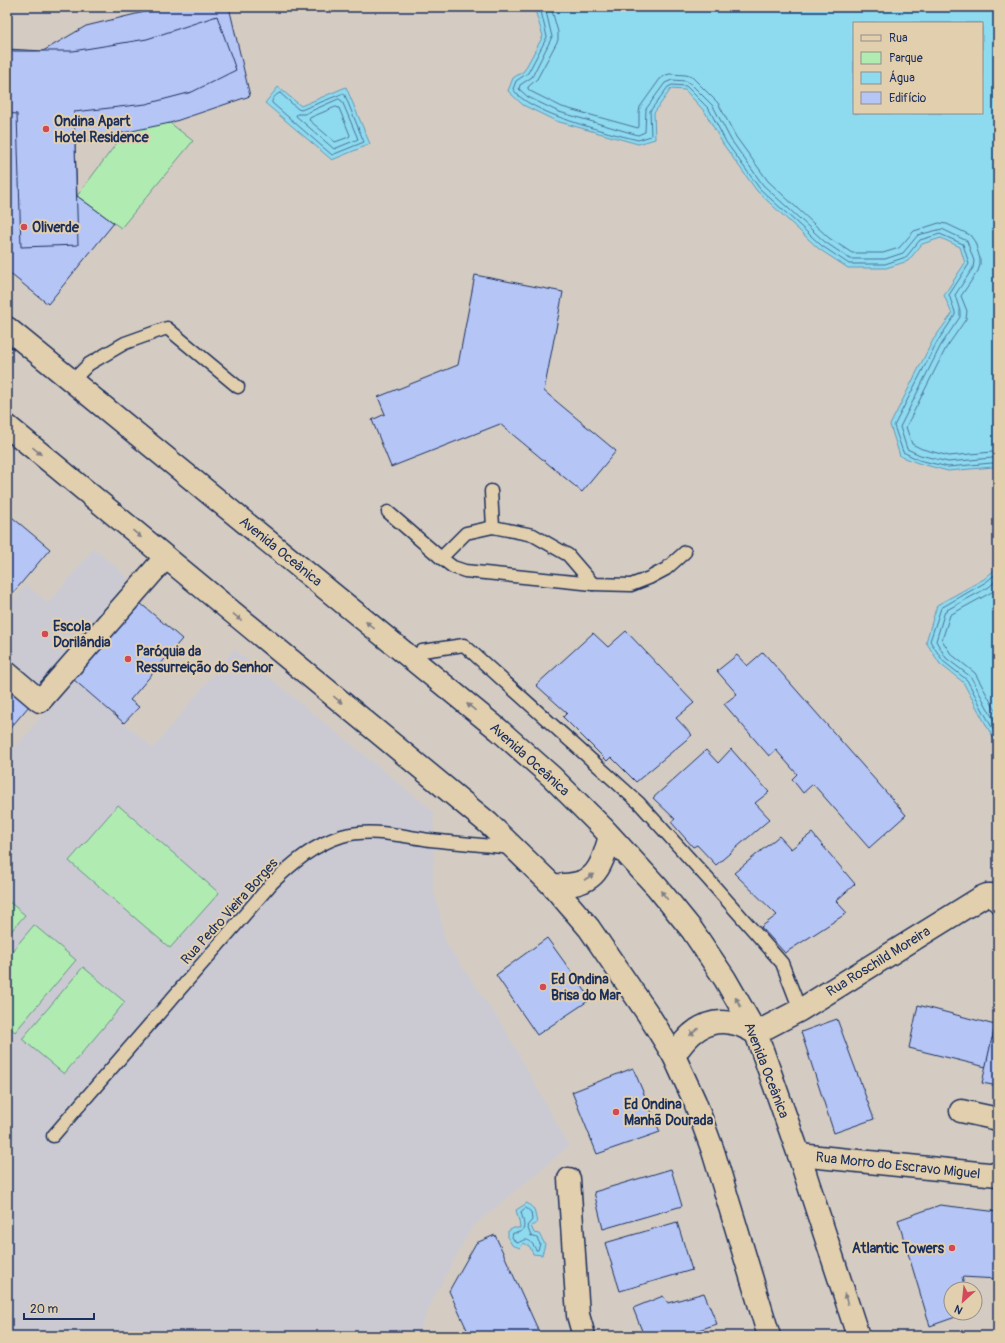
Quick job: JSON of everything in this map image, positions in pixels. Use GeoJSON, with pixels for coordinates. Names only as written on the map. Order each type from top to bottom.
{"type":"FeatureCollection","features":[{"type":"Feature","properties":{"kind":"main road","name":"Avenida Oceânica"},"geometry":{"type":"LineString","coordinates":[[7,328],[499,730],[552,777],[610,836],[657,887],[692,930],[725,979],[756,1033],[799,1155],[858,1336]]}},
{"type":"Feature","properties":{"kind":"main road"},"geometry":{"type":"LineString","coordinates":[[7,426],[165,558],[488,823],[516,848],[552,885],[589,928],[648,1014],[674,1056],[695,1102],[713,1151],[769,1336]]}},
{"type":"Feature","properties":{"kind":"main road"},"geometry":{"type":"LineString","coordinates":[[7,673],[40,701],[165,558]]}},
{"type":"Feature","properties":{"kind":"main road"},"geometry":{"type":"LineString","coordinates":[[552,885],[569,886],[583,882],[595,874],[604,859],[610,836]]}},
{"type":"Feature","properties":{"kind":"main road","name":"Rua Roschild Moreira"},"geometry":{"type":"LineString","coordinates":[[756,1033],[800,1010],[982,897],[992,895],[998,901]]}},
{"type":"Feature","properties":{"kind":"main road"},"geometry":{"type":"LineString","coordinates":[[674,1056],[684,1041],[699,1028],[718,1022],[736,1024],[756,1033]]}},
{"type":"Feature","properties":{"kind":"main road"},"geometry":{"type":"LineString","coordinates":[[961,1111],[998,1119]]}},
{"type":"Feature","properties":{"kind":"main road","name":"Rua Morro do Escravo Miguel"},"geometry":{"type":"LineString","coordinates":[[799,1155],[998,1175]]}},
{"type":"Feature","properties":{"kind":"main road"},"geometry":{"type":"LineString","coordinates":[[568,1179],[578,1315],[584,1336]]}},
{"type":"Feature","properties":{"kind":"lane"},"geometry":{"type":"LineString","coordinates":[[72,381],[89,364],[125,343],[167,328],[238,387]]}},
{"type":"Feature","properties":{"kind":"lane"},"geometry":{"type":"LineString","coordinates":[[491,491],[493,527]]}},
{"type":"Feature","properties":{"kind":"lane"},"geometry":{"type":"LineString","coordinates":[[388,512],[441,558],[453,567],[466,571],[593,584],[632,585],[666,569],[685,552]]}},
{"type":"Feature","properties":{"kind":"lane"},"geometry":{"type":"LineString","coordinates":[[441,558],[466,534],[493,527],[533,535],[568,555],[593,584]]}},
{"type":"Feature","properties":{"kind":"lane"},"geometry":{"type":"LineString","coordinates":[[411,658],[422,651],[464,645],[476,655],[639,803],[782,963],[800,1010]]}},
{"type":"Feature","properties":{"kind":"lane","name":"Rua Pedro Vieira Borges"},"geometry":{"type":"LineString","coordinates":[[53,1136],[272,883],[293,862],[317,846],[342,836],[369,832],[516,848]]}},
{"type":"Feature","properties":{"kind":"shaded area","name":"Escola Dorilândia"},"geometry":{"type":"Polygon","coordinates":[[[94,548],[129,579],[38,686],[7,660],[7,608],[26,584],[48,603],[94,548]]]}},
{"type":"Feature","properties":{"kind":"shaded area"},"geometry":{"type":"Polygon","coordinates":[[[234,649],[434,812],[433,885],[446,943],[503,1026],[569,1146],[472,1227],[434,1297],[417,1336],[7,1336],[7,757],[73,679],[153,748],[234,649]]]}},
{"type":"Feature","properties":{"kind":"green space"},"geometry":{"type":"Polygon","coordinates":[[[146,104],[193,141],[121,228],[77,196],[146,104]]]}},
{"type":"Feature","properties":{"kind":"green space"},"geometry":{"type":"Polygon","coordinates":[[[118,805],[219,893],[170,948],[69,861],[118,805]]]}},
{"type":"Feature","properties":{"kind":"green space"},"geometry":{"type":"Polygon","coordinates":[[[7,900],[25,915],[7,936],[7,900]]]}},
{"type":"Feature","properties":{"kind":"green space"},"geometry":{"type":"Polygon","coordinates":[[[34,925],[76,960],[15,1032],[7,1025],[7,957],[34,925]]]}},
{"type":"Feature","properties":{"kind":"green space"},"geometry":{"type":"Polygon","coordinates":[[[83,967],[125,1002],[64,1074],[22,1039],[83,967]]]}},
{"type":"Feature","properties":{"kind":"water"},"geometry":{"type":"Polygon","coordinates":[[[534,7],[998,7],[998,469],[993,467],[948,471],[918,463],[900,456],[890,425],[933,340],[952,314],[944,295],[965,263],[960,247],[941,238],[922,244],[908,261],[886,268],[848,268],[819,249],[757,191],[723,144],[705,112],[685,90],[671,89],[654,113],[655,139],[638,144],[556,121],[523,105],[508,91],[513,78],[524,71],[543,36],[534,7]]]}},
{"type":"Feature","properties":{"kind":"water"},"geometry":{"type":"Polygon","coordinates":[[[278,87],[301,106],[346,87],[370,144],[332,160],[265,103],[278,87]]]}},
{"type":"Feature","properties":{"kind":"water"},"geometry":{"type":"Polygon","coordinates":[[[998,567],[998,747],[963,682],[940,664],[926,642],[937,605],[984,579],[998,567]]]}},
{"type":"Feature","properties":{"kind":"water"},"geometry":{"type":"Polygon","coordinates":[[[527,1203],[534,1209],[537,1223],[531,1226],[534,1233],[539,1234],[545,1244],[542,1255],[533,1254],[530,1247],[524,1243],[520,1248],[512,1245],[508,1238],[508,1231],[514,1228],[520,1228],[516,1210],[527,1203]]]}},
{"type":"Feature","properties":{"kind":"building"},"geometry":{"type":"Polygon","coordinates":[[[165,7],[229,7],[250,96],[170,123],[75,143],[77,196],[114,223],[48,304],[8,272],[7,49],[43,51],[86,26],[165,7]]]}},
{"type":"Feature","properties":{"kind":"building","name":"Ondina Apart Hotel Residence"},"geometry":{"type":"Polygon","coordinates":[[[217,16],[236,70],[192,92],[146,104],[74,112],[78,245],[21,247],[17,114],[7,113],[7,51],[73,51],[147,39],[217,16]]]}},
{"type":"Feature","properties":{"kind":"building"},"geometry":{"type":"Polygon","coordinates":[[[475,275],[563,292],[544,391],[616,451],[582,492],[500,424],[391,467],[372,420],[385,414],[378,397],[458,365],[475,275]]]}},
{"type":"Feature","properties":{"kind":"building"},"geometry":{"type":"Polygon","coordinates":[[[7,513],[50,549],[7,600],[7,513]]]}},
{"type":"Feature","properties":{"kind":"building","name":"Paróquia da Ressurreição do Senhor"},"geometry":{"type":"Polygon","coordinates":[[[139,602],[182,639],[130,700],[139,707],[124,723],[73,679],[139,602]]]}},
{"type":"Feature","properties":{"kind":"building"},"geometry":{"type":"Polygon","coordinates":[[[626,631],[694,703],[676,718],[692,735],[636,782],[611,757],[607,761],[563,717],[567,713],[536,685],[593,633],[608,647],[626,631]]]}},
{"type":"Feature","properties":{"kind":"building"},"geometry":{"type":"Polygon","coordinates":[[[763,652],[906,815],[869,848],[813,784],[803,793],[792,779],[797,774],[776,750],[769,756],[724,704],[737,694],[717,671],[737,655],[747,666],[763,652]]]}},
{"type":"Feature","properties":{"kind":"building"},"geometry":{"type":"Polygon","coordinates":[[[8,689],[29,706],[7,732],[7,690],[8,689]]]}},
{"type":"Feature","properties":{"kind":"building"},"geometry":{"type":"Polygon","coordinates":[[[731,749],[769,792],[755,803],[770,819],[716,865],[697,845],[693,847],[671,822],[675,819],[653,798],[706,750],[718,763],[731,749]]]}},
{"type":"Feature","properties":{"kind":"building"},"geometry":{"type":"Polygon","coordinates":[[[812,833],[855,884],[836,901],[847,913],[785,953],[761,927],[777,915],[734,873],[779,836],[791,849],[812,833]]]}},
{"type":"Feature","properties":{"kind":"building","name":"Ed Ondina Brisa do Mar"},"geometry":{"type":"Polygon","coordinates":[[[547,938],[591,999],[537,1035],[496,975],[547,938]]]}},
{"type":"Feature","properties":{"kind":"building"},"geometry":{"type":"Polygon","coordinates":[[[918,1005],[995,1025],[986,1067],[909,1048],[918,1005]]]}},
{"type":"Feature","properties":{"kind":"building"},"geometry":{"type":"Polygon","coordinates":[[[837,1019],[874,1119],[834,1133],[801,1032],[837,1019]]]}},
{"type":"Feature","properties":{"kind":"building"},"geometry":{"type":"Polygon","coordinates":[[[992,1038],[998,1040],[998,1086],[982,1083],[992,1038]]]}},
{"type":"Feature","properties":{"kind":"building","name":"Ed Ondina Manhã Dourada"},"geometry":{"type":"Polygon","coordinates":[[[633,1068],[660,1132],[597,1154],[572,1092],[633,1068]]]}},
{"type":"Feature","properties":{"kind":"building"},"geometry":{"type":"Polygon","coordinates":[[[671,1169],[682,1206],[603,1229],[594,1192],[671,1169]]]}},
{"type":"Feature","properties":{"kind":"building","name":"Atlantic Towers"},"geometry":{"type":"Polygon","coordinates":[[[940,1205],[998,1212],[998,1279],[962,1277],[963,1281],[943,1281],[943,1321],[944,1321],[930,1326],[898,1220],[940,1205]]]}},
{"type":"Feature","properties":{"kind":"building"},"geometry":{"type":"Polygon","coordinates":[[[677,1222],[692,1270],[620,1291],[605,1243],[677,1222]]]}},
{"type":"Feature","properties":{"kind":"building"},"geometry":{"type":"Polygon","coordinates":[[[495,1235],[541,1336],[470,1336],[449,1291],[476,1243],[495,1235]]]}},
{"type":"Feature","properties":{"kind":"building"},"geometry":{"type":"Polygon","coordinates":[[[704,1293],[717,1324],[680,1336],[644,1336],[633,1308],[663,1296],[668,1303],[704,1293]]]}},
{"type":"Feature","properties":{"kind":"place","name":"Ondina Apart Hotel Residence"},"geometry":{"type":"Point","coordinates":[46,129]}},
{"type":"Feature","properties":{"kind":"place","name":"Oliverde"},"geometry":{"type":"Point","coordinates":[24,227]}},
{"type":"Feature","properties":{"kind":"place","name":"Escola Dorilândia"},"geometry":{"type":"Point","coordinates":[45,634]}},
{"type":"Feature","properties":{"kind":"place","name":"Paróquia da Ressurreição do Senhor"},"geometry":{"type":"Point","coordinates":[128,659]}},
{"type":"Feature","properties":{"kind":"place","name":"Ed Ondina Brisa do Mar"},"geometry":{"type":"Point","coordinates":[543,987]}},
{"type":"Feature","properties":{"kind":"place","name":"Ed Ondina Manhã Dourada"},"geometry":{"type":"Point","coordinates":[616,1112]}},
{"type":"Feature","properties":{"kind":"place","name":"Atlantic Towers"},"geometry":{"type":"Point","coordinates":[952,1248]}}]}
